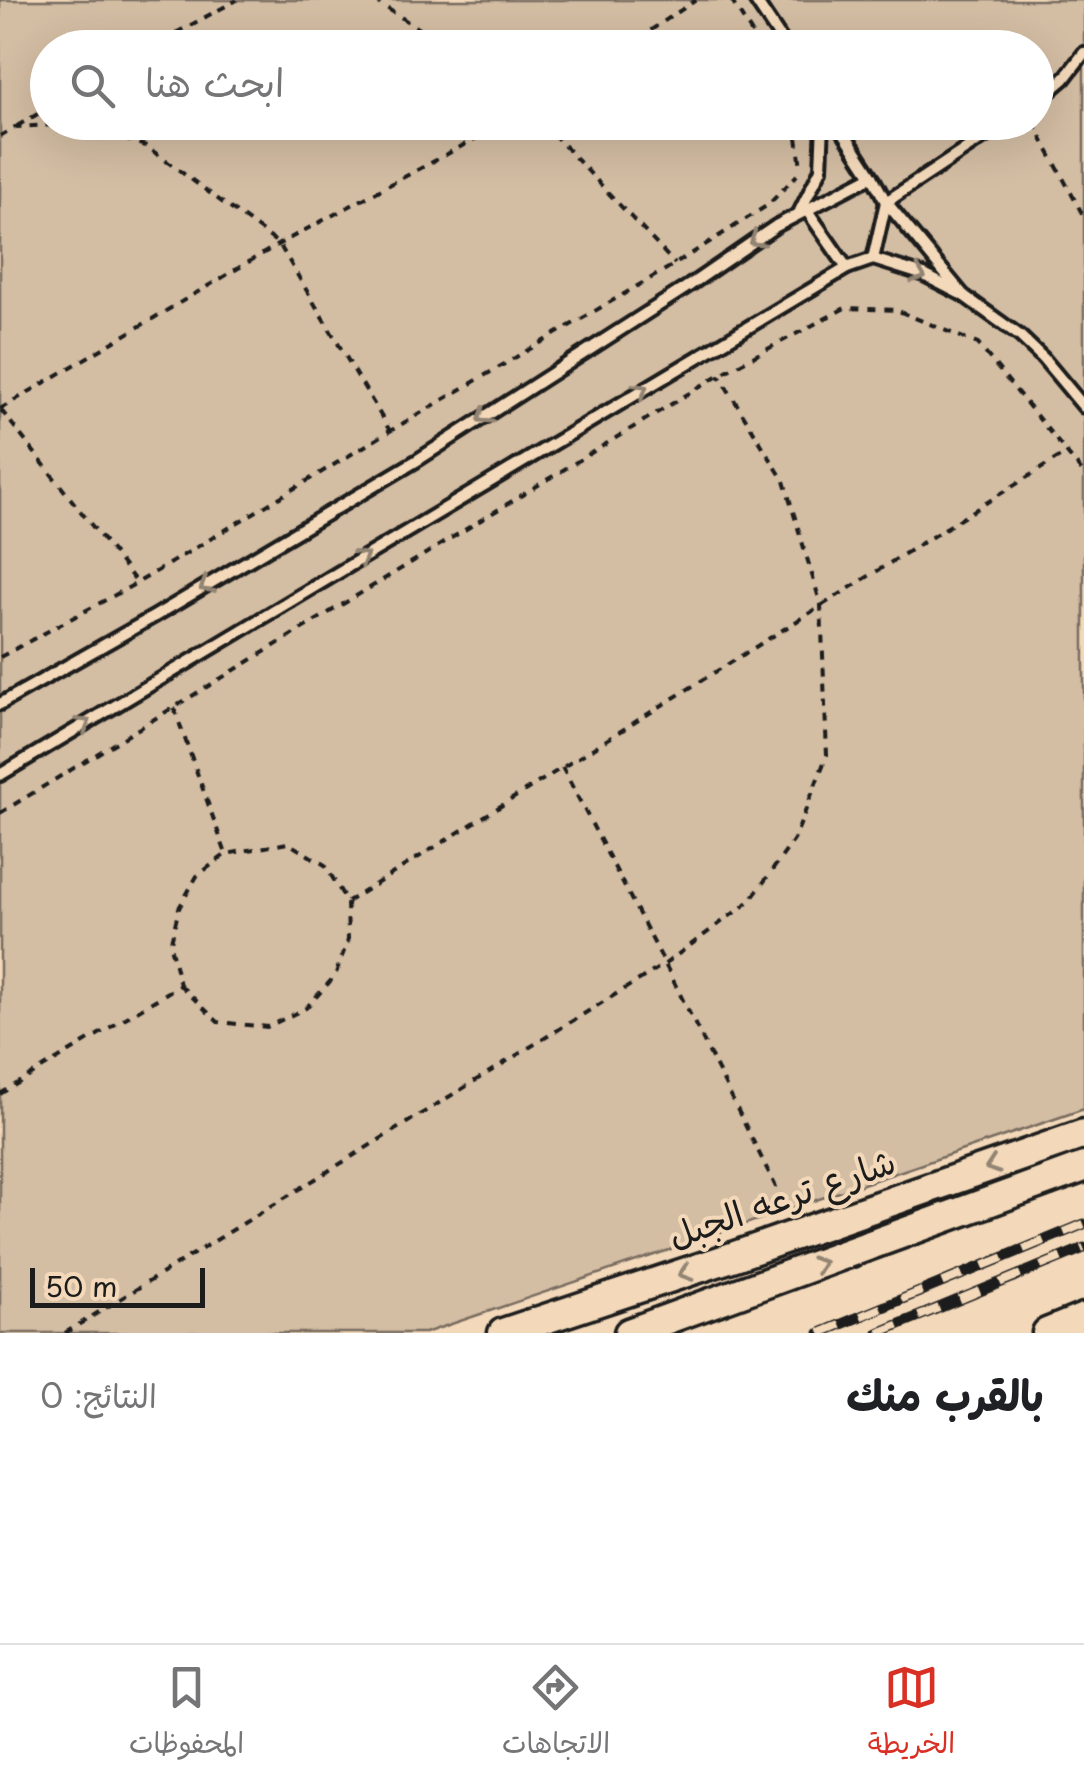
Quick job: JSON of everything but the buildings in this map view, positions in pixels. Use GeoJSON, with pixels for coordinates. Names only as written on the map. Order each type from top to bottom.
{"type":"FeatureCollection","features":[{"type":"Feature","properties":{"kind":"main road","name":"شارع ترعه الجبل"},"geometry":{"type":"LineString","coordinates":[[503,1333],[1084,1134]]}},
{"type":"Feature","properties":{"kind":"main road","name":"شارع ترعه الجبل"},"geometry":{"type":"LineString","coordinates":[[629,1333],[1084,1167]]}},
{"type":"Feature","properties":{"kind":"main road"},"geometry":{"type":"LineString","coordinates":[[1047,1333],[1084,1318]]}},
{"type":"Feature","properties":{"kind":"lane"},"geometry":{"type":"LineString","coordinates":[[755,0],[775,30]]}},
{"type":"Feature","properties":{"kind":"lane"},"geometry":{"type":"LineString","coordinates":[[1054,88],[1084,54]]}},
{"type":"Feature","properties":{"kind":"lane"},"geometry":{"type":"LineString","coordinates":[[802,212],[821,169],[822,140]]}},
{"type":"Feature","properties":{"kind":"lane"},"geometry":{"type":"LineString","coordinates":[[849,140],[886,202],[963,295]]}},
{"type":"Feature","properties":{"kind":"lane"},"geometry":{"type":"LineString","coordinates":[[873,259],[886,202],[980,140]]}},
{"type":"Feature","properties":{"kind":"lane"},"geometry":{"type":"LineString","coordinates":[[0,704],[416,461],[802,212],[872,176]]}},
{"type":"Feature","properties":{"kind":"lane"},"geometry":{"type":"LineString","coordinates":[[802,212],[846,268]]}},
{"type":"Feature","properties":{"kind":"lane"},"geometry":{"type":"LineString","coordinates":[[0,774],[846,268],[873,259],[924,275],[963,295],[1020,336],[1084,406]]}},
{"type":"Feature","properties":{"kind":"path"},"geometry":{"type":"LineString","coordinates":[[182,30],[238,0]]}},
{"type":"Feature","properties":{"kind":"path"},"geometry":{"type":"LineString","coordinates":[[374,0],[421,30]]}},
{"type":"Feature","properties":{"kind":"path"},"geometry":{"type":"LineString","coordinates":[[651,30],[696,0]]}},
{"type":"Feature","properties":{"kind":"path"},"geometry":{"type":"LineString","coordinates":[[732,0],[750,30]]}},
{"type":"Feature","properties":{"kind":"path"},"geometry":{"type":"LineString","coordinates":[[0,136],[30,119]]}},
{"type":"Feature","properties":{"kind":"path"},"geometry":{"type":"LineString","coordinates":[[16,127],[30,126]]}},
{"type":"Feature","properties":{"kind":"path"},"geometry":{"type":"LineString","coordinates":[[126,140],[146,146],[279,244],[390,431]]}},
{"type":"Feature","properties":{"kind":"path"},"geometry":{"type":"LineString","coordinates":[[137,583],[0,409],[279,244],[473,140]]}},
{"type":"Feature","properties":{"kind":"path"},"geometry":{"type":"LineString","coordinates":[[559,140],[675,264]]}},
{"type":"Feature","properties":{"kind":"path"},"geometry":{"type":"LineString","coordinates":[[0,657],[137,583],[768,206],[802,170],[798,140]]}},
{"type":"Feature","properties":{"kind":"path"},"geometry":{"type":"LineString","coordinates":[[1043,140],[1084,217]]}},
{"type":"Feature","properties":{"kind":"path"},"geometry":{"type":"LineString","coordinates":[[0,813],[718,375],[845,308],[896,310],[978,344],[1084,474]]}},
{"type":"Feature","properties":{"kind":"path"},"geometry":{"type":"LineString","coordinates":[[65,1333],[665,964],[750,901],[794,840],[827,755],[822,605],[784,481],[718,375]]}},
{"type":"Feature","properties":{"kind":"path"},"geometry":{"type":"LineString","coordinates":[[347,902],[1066,452]]}},
{"type":"Feature","properties":{"kind":"path"},"geometry":{"type":"LineString","coordinates":[[174,708],[226,854]]}},
{"type":"Feature","properties":{"kind":"path"},"geometry":{"type":"LineString","coordinates":[[562,767],[778,1191]]}},
{"type":"Feature","properties":{"kind":"path"},"geometry":{"type":"LineString","coordinates":[[288,843],[325,865],[347,902],[348,940],[334,976],[306,1008],[267,1026],[218,1022],[180,985],[170,946],[179,908],[197,876],[226,854],[288,843]]}},
{"type":"Feature","properties":{"kind":"path"},"geometry":{"type":"LineString","coordinates":[[0,1094],[180,985]]}},
{"type":"Feature","properties":{"kind":"shaded area"},"geometry":{"type":"Polygon","coordinates":[[[0,0],[1084,0],[1084,1109],[425,1333],[0,1333],[0,0]]]}},
{"type":"Feature","properties":{"kind":"railway"},"geometry":{"type":"LineString","coordinates":[[820,1333],[1084,1224]]}},
{"type":"Feature","properties":{"kind":"railway"},"geometry":{"type":"LineString","coordinates":[[878,1333],[1084,1248]]}}]}
